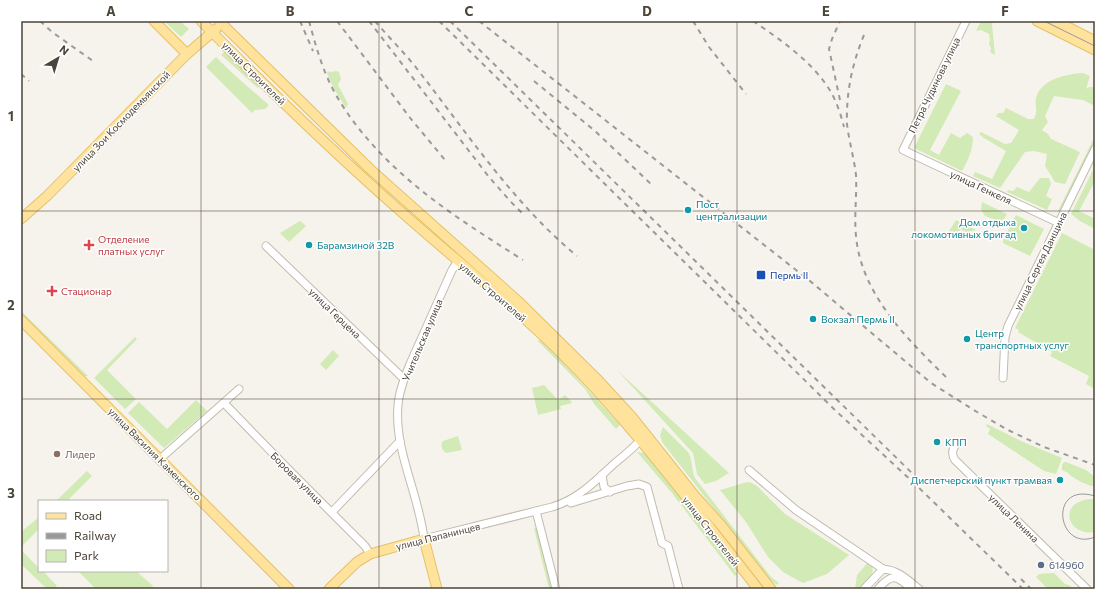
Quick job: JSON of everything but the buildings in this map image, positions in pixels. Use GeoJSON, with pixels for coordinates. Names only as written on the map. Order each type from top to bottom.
{"type":"FeatureCollection","features":[{"type":"Feature","properties":{"kind":"main road"},"geometry":{"type":"LineString","coordinates":[[154,21],[187,54]]}},
{"type":"Feature","properties":{"kind":"main road","name":"улица Строителей"},"geometry":{"type":"LineString","coordinates":[[201,21],[332,149],[564,356],[625,423],[643,438],[721,525],[771,589]]}},
{"type":"Feature","properties":{"kind":"main road"},"geometry":{"type":"LineString","coordinates":[[1037,21],[1095,50]]}},
{"type":"Feature","properties":{"kind":"main road"},"geometry":{"type":"LineString","coordinates":[[1056,21],[1095,41]]}},
{"type":"Feature","properties":{"kind":"main road","name":"улица Зои Космодемьянской"},"geometry":{"type":"LineString","coordinates":[[21,220],[53,190],[187,54],[221,23]]}},
{"type":"Feature","properties":{"kind":"main road","name":"улица Строителей"},"geometry":{"type":"LineString","coordinates":[[221,23],[386,184],[533,316],[599,381],[758,589]]}},
{"type":"Feature","properties":{"kind":"main road","name":"улица Василия Каменского"},"geometry":{"type":"LineString","coordinates":[[21,320],[290,589]]}},
{"type":"Feature","properties":{"kind":"main road"},"geometry":{"type":"LineString","coordinates":[[424,539],[437,589]]}},
{"type":"Feature","properties":{"kind":"main road","name":"улица Папанинцев"},"geometry":{"type":"LineString","coordinates":[[329,589],[357,562],[370,554],[424,539]]}},
{"type":"Feature","properties":{"kind":"street","name":"Петра Чудинова улица"},"geometry":{"type":"LineString","coordinates":[[903,150],[966,21]]}},
{"type":"Feature","properties":{"kind":"street","name":"улица Генкеля"},"geometry":{"type":"LineString","coordinates":[[903,150],[1059,223]]}},
{"type":"Feature","properties":{"kind":"street","name":"улица Сергея Данщина"},"geometry":{"type":"LineString","coordinates":[[1003,378],[1006,331],[1095,150]]}},
{"type":"Feature","properties":{"kind":"street","name":"улица Герцена"},"geometry":{"type":"LineString","coordinates":[[266,246],[404,379]]}},
{"type":"Feature","properties":{"kind":"street","name":"Учительская улица"},"geometry":{"type":"LineString","coordinates":[[424,539],[417,503],[398,434],[398,404],[404,379],[452,270],[458,261]]}},
{"type":"Feature","properties":{"kind":"street"},"geometry":{"type":"LineString","coordinates":[[160,460],[239,389]]}},
{"type":"Feature","properties":{"kind":"street","name":"Боровая улица"},"geometry":{"type":"LineString","coordinates":[[224,403],[365,546],[370,554]]}},
{"type":"Feature","properties":{"kind":"street","name":"улица Папанинцев"},"geometry":{"type":"LineString","coordinates":[[559,505],[574,498],[591,485],[643,438]]}},
{"type":"Feature","properties":{"kind":"street"},"geometry":{"type":"LineString","coordinates":[[332,512],[400,441]]}},
{"type":"Feature","properties":{"kind":"street","name":"улица Ленина"},"geometry":{"type":"LineString","coordinates":[[957,443],[952,452],[955,460],[1087,589]]}},
{"type":"Feature","properties":{"kind":"street"},"geometry":{"type":"LineString","coordinates":[[749,470],[796,510],[883,569],[891,569],[899,572],[919,589]]}},
{"type":"Feature","properties":{"kind":"street"},"geometry":{"type":"LineString","coordinates":[[602,474],[604,487],[610,492]]}},
{"type":"Feature","properties":{"kind":"street","name":"улица Папанинцев"},"geometry":{"type":"LineString","coordinates":[[424,539],[568,504],[627,486],[639,484],[647,487],[662,543],[668,546],[679,589]]}},
{"type":"Feature","properties":{"kind":"street"},"geometry":{"type":"LineString","coordinates":[[591,485],[598,487],[600,490],[600,495]]}},
{"type":"Feature","properties":{"kind":"street"},"geometry":{"type":"LineString","coordinates":[[536,511],[556,589]]}},
{"type":"Feature","properties":{"kind":"street"},"geometry":{"type":"LineString","coordinates":[[864,589],[883,569]]}},
{"type":"Feature","properties":{"kind":"street"},"geometry":{"type":"LineString","coordinates":[[878,589],[884,581],[890,577],[897,578],[912,589]]}},
{"type":"Feature","properties":{"kind":"green space"},"geometry":{"type":"Polygon","coordinates":[[[164,21],[180,21],[189,29],[181,37],[164,21]]]}},
{"type":"Feature","properties":{"kind":"green space"},"geometry":{"type":"Polygon","coordinates":[[[981,21],[994,21],[992,24],[995,55],[990,52],[991,48],[989,44],[989,34],[981,30],[976,31],[981,21]]]}},
{"type":"Feature","properties":{"kind":"green space"},"geometry":{"type":"Polygon","coordinates":[[[226,50],[261,84],[258,88],[221,55],[226,50]]]}},
{"type":"Feature","properties":{"kind":"green space"},"geometry":{"type":"Polygon","coordinates":[[[216,57],[235,76],[269,105],[265,109],[255,110],[252,113],[206,67],[216,57]]]}},
{"type":"Feature","properties":{"kind":"green space"},"geometry":{"type":"Polygon","coordinates":[[[328,71],[339,72],[341,79],[338,85],[348,104],[346,108],[334,89],[327,73],[328,71]]]}},
{"type":"Feature","properties":{"kind":"green space"},"geometry":{"type":"Polygon","coordinates":[[[1083,73],[1090,76],[1086,89],[1095,85],[1095,106],[1083,100],[1054,96],[1045,116],[1048,122],[1042,130],[1048,134],[1051,139],[1080,152],[1065,184],[1055,182],[1045,166],[1047,154],[1034,151],[1025,152],[1000,188],[973,176],[975,172],[992,179],[1006,151],[984,138],[979,134],[981,132],[1005,144],[1011,143],[1019,130],[996,116],[998,113],[1003,113],[1006,108],[1028,119],[1034,119],[1036,112],[1036,98],[1043,86],[1062,76],[1083,73]]]}},
{"type":"Feature","properties":{"kind":"green space"},"geometry":{"type":"Polygon","coordinates":[[[946,84],[961,91],[930,150],[939,155],[951,133],[960,138],[967,133],[973,137],[973,142],[970,155],[962,171],[914,148],[946,84]]]}},
{"type":"Feature","properties":{"kind":"green space"},"geometry":{"type":"Polygon","coordinates":[[[1095,136],[1095,144],[1061,213],[1058,211],[1095,136]]]}},
{"type":"Feature","properties":{"kind":"green space"},"geometry":{"type":"Polygon","coordinates":[[[1095,166],[1095,181],[1079,211],[1095,219],[1095,229],[1071,214],[1095,166]]]}},
{"type":"Feature","properties":{"kind":"green space"},"geometry":{"type":"Polygon","coordinates":[[[1040,178],[1049,178],[1051,184],[1046,196],[1052,199],[1047,210],[1007,192],[1008,190],[1013,191],[1017,187],[1029,192],[1040,178]]]}},
{"type":"Feature","properties":{"kind":"green space"},"geometry":{"type":"Polygon","coordinates":[[[982,202],[1007,214],[1004,219],[999,221],[985,216],[981,210],[982,202]]]}},
{"type":"Feature","properties":{"kind":"green space"},"geometry":{"type":"Polygon","coordinates":[[[1016,215],[1044,229],[1030,256],[1003,243],[1003,240],[1016,215]]]}},
{"type":"Feature","properties":{"kind":"green space"},"geometry":{"type":"Polygon","coordinates":[[[956,220],[976,230],[964,233],[965,232],[961,229],[952,233],[949,231],[956,220]]]}},
{"type":"Feature","properties":{"kind":"green space"},"geometry":{"type":"Polygon","coordinates":[[[300,221],[306,226],[289,242],[280,233],[300,221]]]}},
{"type":"Feature","properties":{"kind":"green space"},"geometry":{"type":"Polygon","coordinates":[[[1062,233],[1095,250],[1095,389],[1086,384],[1089,376],[1050,356],[1052,352],[1018,332],[1019,330],[1015,328],[1062,233]]]}},
{"type":"Feature","properties":{"kind":"green space"},"geometry":{"type":"Polygon","coordinates":[[[21,311],[88,376],[82,377],[23,317],[21,311]]]}},
{"type":"Feature","properties":{"kind":"green space"},"geometry":{"type":"Polygon","coordinates":[[[135,337],[137,339],[107,370],[136,399],[125,409],[94,378],[135,337]]]}},
{"type":"Feature","properties":{"kind":"green space"},"geometry":{"type":"Polygon","coordinates":[[[537,340],[542,341],[556,355],[620,425],[616,429],[595,405],[585,389],[537,340]]]}},
{"type":"Feature","properties":{"kind":"green space"},"geometry":{"type":"Polygon","coordinates":[[[333,350],[339,356],[326,370],[320,364],[333,350]]]}},
{"type":"Feature","properties":{"kind":"green space"},"geometry":{"type":"Polygon","coordinates":[[[617,370],[729,473],[716,481],[705,484],[697,474],[693,453],[617,370]]]}},
{"type":"Feature","properties":{"kind":"green space"},"geometry":{"type":"Polygon","coordinates":[[[544,385],[558,400],[565,395],[572,403],[560,406],[561,409],[538,415],[532,388],[544,385]]]}},
{"type":"Feature","properties":{"kind":"green space"},"geometry":{"type":"Polygon","coordinates":[[[196,400],[207,411],[164,448],[128,413],[139,402],[167,429],[196,400]]]}},
{"type":"Feature","properties":{"kind":"green space"},"geometry":{"type":"Polygon","coordinates":[[[987,424],[1023,442],[1062,458],[1056,474],[1044,471],[988,434],[990,429],[986,426],[987,424]]]}},
{"type":"Feature","properties":{"kind":"green space"},"geometry":{"type":"Polygon","coordinates":[[[663,427],[688,452],[691,458],[695,478],[771,577],[779,583],[777,585],[768,578],[662,442],[660,435],[663,427]]]}},
{"type":"Feature","properties":{"kind":"green space"},"geometry":{"type":"Polygon","coordinates":[[[458,436],[462,450],[446,453],[442,446],[443,441],[458,436]]]}},
{"type":"Feature","properties":{"kind":"green space"},"geometry":{"type":"Polygon","coordinates":[[[637,452],[645,453],[649,457],[725,553],[737,574],[735,576],[672,493],[637,452]]]}},
{"type":"Feature","properties":{"kind":"green space"},"geometry":{"type":"Polygon","coordinates":[[[1066,462],[1086,470],[1095,477],[1095,485],[1091,486],[1081,482],[1062,470],[1062,465],[1066,462]]]}},
{"type":"Feature","properties":{"kind":"green space"},"geometry":{"type":"Polygon","coordinates":[[[87,471],[92,476],[68,500],[57,500],[87,471]]]}},
{"type":"Feature","properties":{"kind":"green space"},"geometry":{"type":"Polygon","coordinates":[[[750,482],[757,486],[785,514],[849,555],[827,574],[803,583],[783,572],[768,557],[746,522],[720,490],[750,482]]]}},
{"type":"Feature","properties":{"kind":"green space"},"geometry":{"type":"Polygon","coordinates":[[[1095,499],[1095,532],[1085,532],[1077,529],[1072,523],[1070,510],[1075,504],[1083,500],[1095,499]]]}},
{"type":"Feature","properties":{"kind":"green space"},"geometry":{"type":"Polygon","coordinates":[[[38,518],[38,530],[21,547],[21,532],[38,518]]]}},
{"type":"Feature","properties":{"kind":"green space"},"geometry":{"type":"Polygon","coordinates":[[[534,528],[537,528],[552,589],[549,589],[534,528]]]}},
{"type":"Feature","properties":{"kind":"green space"},"geometry":{"type":"Polygon","coordinates":[[[21,550],[38,567],[38,572],[44,572],[57,586],[54,589],[47,589],[21,564],[21,550]]]}},
{"type":"Feature","properties":{"kind":"green space"},"geometry":{"type":"Polygon","coordinates":[[[869,561],[873,569],[871,576],[859,589],[855,589],[857,575],[869,561]]]}},
{"type":"Feature","properties":{"kind":"green space"},"geometry":{"type":"Polygon","coordinates":[[[79,572],[137,572],[153,586],[151,589],[96,589],[79,572]]]}},
{"type":"Feature","properties":{"kind":"green space"},"geometry":{"type":"Polygon","coordinates":[[[1054,573],[1065,584],[1069,585],[1073,589],[1048,589],[1036,577],[1039,574],[1054,573]]]}},
{"type":"Feature","properties":{"kind":"tram line"},"geometry":{"type":"LineString","coordinates":[[1044,21],[1095,46]]}},
{"type":"Feature","properties":{"kind":"tram line"},"geometry":{"type":"LineString","coordinates":[[1095,496],[1080,494],[1069,498],[1064,507],[1063,517],[1066,527],[1072,535],[1082,539],[1095,537]]}},
{"type":"Feature","properties":{"kind":"railway"},"geometry":{"type":"LineString","coordinates":[[40,21],[52,32],[93,61]]}},
{"type":"Feature","properties":{"kind":"railway"},"geometry":{"type":"LineString","coordinates":[[300,21],[313,51]]}},
{"type":"Feature","properties":{"kind":"railway"},"geometry":{"type":"LineString","coordinates":[[309,21],[317,50],[331,86],[353,122],[377,150],[396,169],[436,202],[523,260]]}},
{"type":"Feature","properties":{"kind":"railway"},"geometry":{"type":"LineString","coordinates":[[337,21],[411,119],[445,160]]}},
{"type":"Feature","properties":{"kind":"railway"},"geometry":{"type":"LineString","coordinates":[[369,21],[489,177],[523,214]]}},
{"type":"Feature","properties":{"kind":"railway"},"geometry":{"type":"LineString","coordinates":[[375,21],[416,67],[513,193],[533,215],[577,256]]}},
{"type":"Feature","properties":{"kind":"railway"},"geometry":{"type":"LineString","coordinates":[[439,21],[836,411],[915,484],[1023,589]]}},
{"type":"Feature","properties":{"kind":"railway"},"geometry":{"type":"LineString","coordinates":[[450,21],[915,476]]}},
{"type":"Feature","properties":{"kind":"railway"},"geometry":{"type":"LineString","coordinates":[[479,21],[810,281],[931,383],[1008,430],[1044,447],[1095,465]]}},
{"type":"Feature","properties":{"kind":"railway"},"geometry":{"type":"LineString","coordinates":[[693,21],[709,47],[746,94]]}},
{"type":"Feature","properties":{"kind":"railway"},"geometry":{"type":"LineString","coordinates":[[753,21],[796,52],[824,81],[839,109],[844,127]]}},
{"type":"Feature","properties":{"kind":"railway"},"geometry":{"type":"LineString","coordinates":[[840,21],[829,49],[840,100]]}},
{"type":"Feature","properties":{"kind":"railway"},"geometry":{"type":"LineString","coordinates":[[864,35],[856,57],[851,79],[847,112],[847,124],[856,175],[855,228],[860,257],[867,277],[889,314],[902,332],[947,378]]}},
{"type":"Feature","properties":{"kind":"railway"},"geometry":{"type":"LineString","coordinates":[[21,74],[29,81]]}},
{"type":"Feature","properties":{"kind":"railway"},"geometry":{"type":"LineString","coordinates":[[534,81],[595,131],[652,185]]}},
{"type":"Feature","properties":{"kind":"railway"},"geometry":{"type":"LineString","coordinates":[[1021,579],[1031,589]]}},
{"type":"Feature","properties":{"kind":"place","name":"Пост централизации"},"geometry":{"type":"Point","coordinates":[688,210]}},
{"type":"Feature","properties":{"kind":"place","name":"Дом отдыха локомотивных бригад"},"geometry":{"type":"Point","coordinates":[1024,228]}},
{"type":"Feature","properties":{"kind":"place","name":"Отделение платных услуг"},"geometry":{"type":"Point","coordinates":[89,245]}},
{"type":"Feature","properties":{"kind":"place","name":"Барамзиной 32В"},"geometry":{"type":"Point","coordinates":[309,245]}},
{"type":"Feature","properties":{"kind":"place","name":"Пермь II"},"geometry":{"type":"Point","coordinates":[761,275]}},
{"type":"Feature","properties":{"kind":"place","name":"Стационар"},"geometry":{"type":"Point","coordinates":[52,291]}},
{"type":"Feature","properties":{"kind":"place","name":"Вокзал Пермь II"},"geometry":{"type":"Point","coordinates":[813,319]}},
{"type":"Feature","properties":{"kind":"place","name":"Центр транспортных услуг"},"geometry":{"type":"Point","coordinates":[967,339]}},
{"type":"Feature","properties":{"kind":"place","name":"КПП"},"geometry":{"type":"Point","coordinates":[937,442]}},
{"type":"Feature","properties":{"kind":"place","name":"Лидер"},"geometry":{"type":"Point","coordinates":[57,454]}},
{"type":"Feature","properties":{"kind":"place","name":"Диспетчерский пункт трамвая"},"geometry":{"type":"Point","coordinates":[1060,480]}},
{"type":"Feature","properties":{"kind":"place","name":"614960"},"geometry":{"type":"Point","coordinates":[1041,565]}}]}
